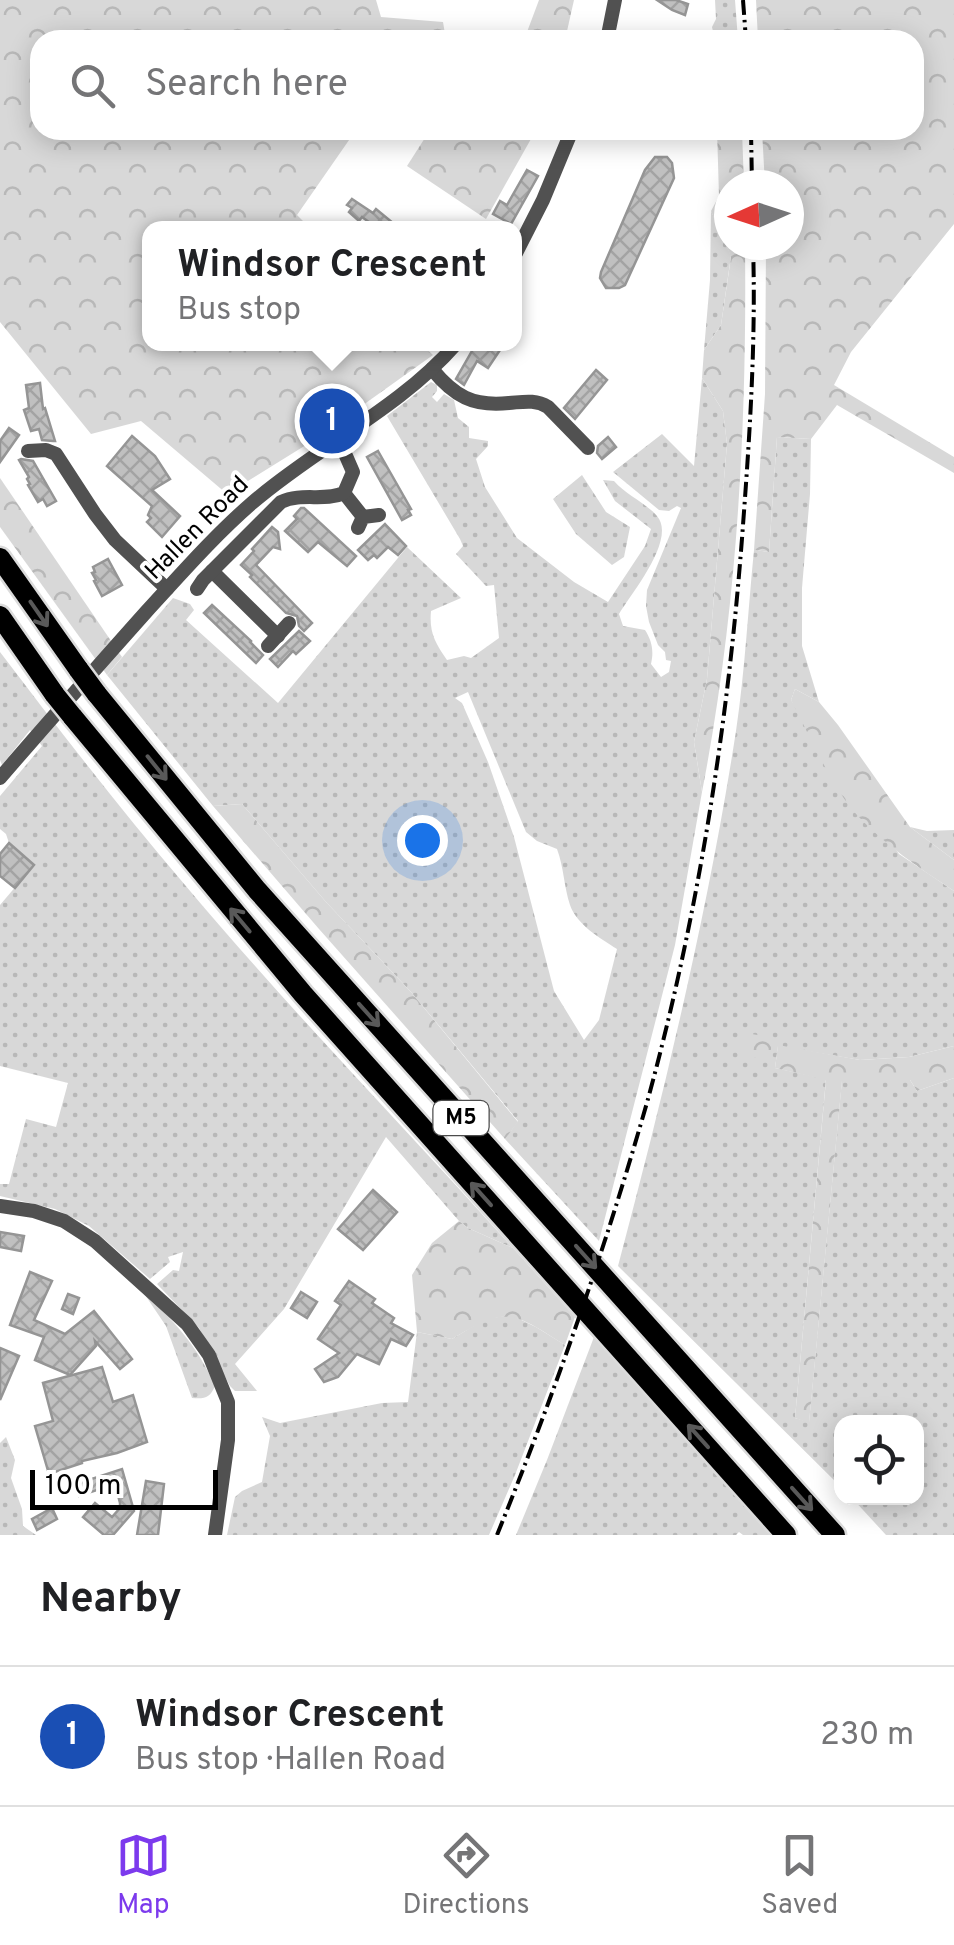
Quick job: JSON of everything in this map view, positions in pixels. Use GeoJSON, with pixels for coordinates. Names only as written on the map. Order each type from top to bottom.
{"type":"FeatureCollection","features":[{"type":"Feature","properties":{"kind":"highway","name":"M5"},"geometry":{"type":"LineString","coordinates":[[0,558],[78,670],[257,890],[835,1535]]}},
{"type":"Feature","properties":{"kind":"highway","name":"M5"},"geometry":{"type":"LineString","coordinates":[[0,616],[72,716],[303,994],[786,1535]]}},
{"type":"Feature","properties":{"kind":"street"},"geometry":{"type":"LineString","coordinates":[[609,30],[615,0]]}},
{"type":"Feature","properties":{"kind":"street"},"geometry":{"type":"LineString","coordinates":[[522,242],[568,140]]}},
{"type":"Feature","properties":{"kind":"street","name":"Hallen Road"},"geometry":{"type":"LineString","coordinates":[[0,778],[232,520],[336,439],[378,412],[449,351]]}},
{"type":"Feature","properties":{"kind":"street"},"geometry":{"type":"LineString","coordinates":[[432,369],[455,394],[466,398],[497,404],[541,403],[588,448]]}},
{"type":"Feature","properties":{"kind":"street"},"geometry":{"type":"LineString","coordinates":[[198,589],[282,502],[296,496],[330,497],[344,492],[353,472],[336,439]]}},
{"type":"Feature","properties":{"kind":"street"},"geometry":{"type":"LineString","coordinates":[[28,451],[56,454],[116,540],[167,590]]}},
{"type":"Feature","properties":{"kind":"street"},"geometry":{"type":"LineString","coordinates":[[344,492],[367,520]]}},
{"type":"Feature","properties":{"kind":"street"},"geometry":{"type":"LineString","coordinates":[[212,571],[273,641],[289,623]]}},
{"type":"Feature","properties":{"kind":"street"},"geometry":{"type":"LineString","coordinates":[[0,1206],[34,1211],[64,1222],[94,1241],[187,1324],[209,1356],[228,1402],[228,1440],[215,1535]]}},
{"type":"Feature","properties":{"kind":"green space"},"geometry":{"type":"Polygon","coordinates":[[[0,0],[376,0],[381,17],[443,22],[444,30],[30,30],[30,140],[349,140],[297,215],[303,221],[142,221],[142,351],[429,351],[433,355],[314,440],[227,494],[141,421],[91,434],[0,322],[0,0]]]}},
{"type":"Feature","properties":{"kind":"green space"},"geometry":{"type":"Polygon","coordinates":[[[539,0],[574,0],[567,30],[528,30],[539,0]]]}},
{"type":"Feature","properties":{"kind":"green space"},"geometry":{"type":"Polygon","coordinates":[[[715,0],[735,0],[737,30],[713,30],[715,0]]]}},
{"type":"Feature","properties":{"kind":"green space"},"geometry":{"type":"Polygon","coordinates":[[[756,0],[954,0],[954,224],[851,352],[834,385],[954,457],[954,473],[837,405],[811,439],[777,437],[769,552],[754,550],[765,394],[766,260],[804,260],[804,170],[764,170],[763,140],[924,140],[924,30],[758,30],[756,0]]]}},
{"type":"Feature","properties":{"kind":"green space"},"geometry":{"type":"Polygon","coordinates":[[[424,140],[530,140],[486,219],[407,166],[424,140]]]}},
{"type":"Feature","properties":{"kind":"green space"},"geometry":{"type":"Polygon","coordinates":[[[717,140],[742,140],[743,170],[718,170],[717,140]]]}},
{"type":"Feature","properties":{"kind":"green space"},"geometry":{"type":"Polygon","coordinates":[[[711,211],[714,260],[730,260],[721,325],[704,350],[711,211]]]}},
{"type":"Feature","properties":{"kind":"green space"},"geometry":{"type":"Polygon","coordinates":[[[731,260],[745,260],[742,451],[732,588],[702,792],[694,742],[707,679],[727,444],[723,411],[702,378],[704,350],[721,325],[731,260]]]}},
{"type":"Feature","properties":{"kind":"green space"},"geometry":{"type":"Polygon","coordinates":[[[702,378],[723,411],[727,444],[707,679],[694,742],[702,792],[675,945],[599,1241],[505,1139],[518,1121],[411,992],[326,902],[242,804],[213,806],[107,675],[173,598],[190,604],[194,610],[186,620],[278,703],[407,547],[461,598],[431,611],[434,637],[447,660],[471,658],[499,638],[494,585],[486,586],[456,554],[463,546],[460,539],[387,416],[431,382],[437,385],[432,397],[437,402],[444,394],[454,400],[458,418],[469,427],[469,438],[488,441],[476,459],[485,487],[517,538],[574,582],[608,602],[645,546],[651,529],[615,501],[603,480],[614,481],[657,516],[662,526],[657,552],[619,614],[623,626],[645,630],[652,646],[651,664],[661,677],[669,672],[671,661],[666,660],[649,622],[647,590],[681,508],[659,510],[613,472],[662,434],[694,466],[702,378]],[[468,692],[455,698],[462,703],[488,762],[514,837],[554,991],[584,1040],[599,1020],[617,949],[573,912],[557,849],[526,832],[468,692]]]}},
{"type":"Feature","properties":{"kind":"green space"},"geometry":{"type":"Polygon","coordinates":[[[777,437],[811,439],[802,646],[819,702],[795,689],[791,700],[899,854],[954,891],[954,1046],[909,1057],[860,1060],[778,1046],[775,1068],[826,1079],[795,1418],[809,1422],[842,1080],[910,1080],[917,1091],[954,1078],[954,1535],[886,1535],[858,1505],[924,1505],[924,1415],[834,1415],[834,1480],[618,1266],[669,1067],[725,799],[739,708],[754,550],[769,552],[777,437]]]}},
{"type":"Feature","properties":{"kind":"green space"},"geometry":{"type":"Polygon","coordinates":[[[582,475],[606,512],[630,527],[624,557],[612,565],[576,534],[553,499],[582,475]]]}},
{"type":"Feature","properties":{"kind":"green space"},"geometry":{"type":"Polygon","coordinates":[[[0,478],[122,657],[107,675],[0,527],[0,478]]]}},
{"type":"Feature","properties":{"kind":"green space"},"geometry":{"type":"Polygon","coordinates":[[[0,652],[114,799],[225,932],[513,1248],[459,1221],[386,1137],[284,1309],[235,1364],[257,1391],[235,1391],[199,1328],[157,1284],[173,1270],[179,1271],[183,1252],[168,1257],[170,1262],[150,1279],[89,1226],[55,1209],[0,1196],[0,1184],[9,1184],[26,1119],[56,1127],[68,1083],[0,1066],[0,905],[34,865],[9,843],[0,829],[0,796],[42,746],[30,730],[2,765],[0,652]]]}},
{"type":"Feature","properties":{"kind":"green space"},"geometry":{"type":"Polygon","coordinates":[[[795,689],[819,702],[910,827],[954,860],[954,891],[891,846],[848,804],[791,700],[795,689]]]}},
{"type":"Feature","properties":{"kind":"green space"},"geometry":{"type":"Polygon","coordinates":[[[242,804],[326,902],[411,992],[518,1122],[505,1139],[213,806],[242,804]]]}},
{"type":"Feature","properties":{"kind":"green space"},"geometry":{"type":"Polygon","coordinates":[[[910,827],[954,830],[954,860],[910,827]]]}},
{"type":"Feature","properties":{"kind":"green space"},"geometry":{"type":"Polygon","coordinates":[[[741,1032],[773,1038],[769,1060],[737,1054],[741,1032]]]}},
{"type":"Feature","properties":{"kind":"green space"},"geometry":{"type":"Polygon","coordinates":[[[778,1045],[860,1060],[909,1057],[954,1046],[954,1078],[917,1091],[910,1080],[842,1081],[809,1423],[795,1418],[826,1080],[775,1068],[778,1045]]]}},
{"type":"Feature","properties":{"kind":"green space"},"geometry":{"type":"Polygon","coordinates":[[[459,1221],[513,1248],[575,1317],[565,1345],[533,1325],[510,1317],[486,1321],[452,1339],[417,1332],[412,1275],[432,1243],[459,1221]]]}},
{"type":"Feature","properties":{"kind":"green space"},"geometry":{"type":"Polygon","coordinates":[[[141,1289],[200,1357],[215,1386],[206,1397],[192,1398],[166,1326],[141,1289]]]}},
{"type":"Feature","properties":{"kind":"green space"},"geometry":{"type":"Polygon","coordinates":[[[511,1315],[565,1345],[489,1535],[227,1535],[235,1497],[262,1482],[270,1436],[262,1417],[280,1423],[382,1403],[408,1402],[417,1332],[452,1339],[485,1319],[511,1315]]]}},
{"type":"Feature","properties":{"kind":"green space"},"geometry":{"type":"Polygon","coordinates":[[[594,1337],[770,1535],[516,1535],[594,1337]]]}},
{"type":"Feature","properties":{"kind":"green space"},"geometry":{"type":"Polygon","coordinates":[[[6,1437],[15,1460],[11,1478],[22,1509],[23,1526],[36,1535],[0,1535],[0,1443],[6,1437]]]}},
{"type":"Feature","properties":{"kind":"building"},"geometry":{"type":"Polygon","coordinates":[[[657,0],[688,4],[685,15],[672,10],[657,0]]]}},
{"type":"Feature","properties":{"kind":"building"},"geometry":{"type":"Polygon","coordinates":[[[655,157],[667,157],[674,178],[625,285],[606,288],[601,272],[645,170],[655,157]]]}},
{"type":"Feature","properties":{"kind":"building"},"geometry":{"type":"Polygon","coordinates":[[[527,170],[538,176],[513,221],[493,214],[500,201],[507,205],[527,170]]]}},
{"type":"Feature","properties":{"kind":"building"},"geometry":{"type":"Polygon","coordinates":[[[352,199],[373,213],[376,209],[391,221],[367,221],[362,217],[359,221],[347,205],[352,199]]]}},
{"type":"Feature","properties":{"kind":"building"},"geometry":{"type":"Polygon","coordinates":[[[472,351],[499,351],[488,368],[477,361],[464,385],[456,379],[472,351]]]}},
{"type":"Feature","properties":{"kind":"building"},"geometry":{"type":"Polygon","coordinates":[[[596,370],[607,380],[575,419],[564,408],[596,370]]]}},
{"type":"Feature","properties":{"kind":"building"},"geometry":{"type":"Polygon","coordinates":[[[40,383],[43,409],[55,441],[42,440],[39,429],[31,431],[24,410],[29,408],[26,385],[40,383]]]}},
{"type":"Feature","properties":{"kind":"building"},"geometry":{"type":"Polygon","coordinates":[[[9,428],[19,435],[0,462],[0,441],[9,428]]]}},
{"type":"Feature","properties":{"kind":"building"},"geometry":{"type":"Polygon","coordinates":[[[132,436],[155,456],[170,479],[152,490],[180,516],[162,537],[147,522],[152,506],[107,466],[132,436]]]}},
{"type":"Feature","properties":{"kind":"building"},"geometry":{"type":"Polygon","coordinates":[[[608,437],[616,447],[602,459],[597,453],[598,446],[608,437]]]}},
{"type":"Feature","properties":{"kind":"building"},"geometry":{"type":"Polygon","coordinates":[[[378,451],[411,509],[411,515],[402,520],[367,457],[378,451]]]}},
{"type":"Feature","properties":{"kind":"building"},"geometry":{"type":"Polygon","coordinates":[[[21,459],[33,461],[56,501],[47,506],[43,499],[38,502],[28,485],[29,477],[21,459]]]}},
{"type":"Feature","properties":{"kind":"building"},"geometry":{"type":"Polygon","coordinates":[[[301,508],[356,556],[347,566],[318,542],[308,552],[285,531],[301,508]]]}},
{"type":"Feature","properties":{"kind":"building"},"geometry":{"type":"Polygon","coordinates":[[[385,524],[406,546],[398,555],[388,547],[377,558],[374,555],[368,560],[358,550],[385,524]]]}},
{"type":"Feature","properties":{"kind":"building"},"geometry":{"type":"Polygon","coordinates":[[[272,527],[278,532],[280,549],[273,547],[256,565],[312,623],[304,631],[297,616],[286,613],[241,565],[272,527]]]}},
{"type":"Feature","properties":{"kind":"building"},"geometry":{"type":"Polygon","coordinates":[[[108,559],[122,585],[102,596],[92,573],[93,567],[108,559]]]}},
{"type":"Feature","properties":{"kind":"building"},"geometry":{"type":"Polygon","coordinates":[[[212,605],[263,655],[256,663],[204,613],[212,605]]]}},
{"type":"Feature","properties":{"kind":"building"},"geometry":{"type":"Polygon","coordinates":[[[299,631],[310,641],[278,667],[270,659],[299,631]]]}},
{"type":"Feature","properties":{"kind":"building"},"geometry":{"type":"Polygon","coordinates":[[[9,843],[34,865],[15,888],[0,876],[0,854],[9,843]]]}},
{"type":"Feature","properties":{"kind":"building"},"geometry":{"type":"Polygon","coordinates":[[[373,1190],[397,1212],[363,1250],[338,1229],[373,1190]]]}},
{"type":"Feature","properties":{"kind":"building"},"geometry":{"type":"Polygon","coordinates":[[[0,1232],[24,1236],[21,1251],[0,1247],[0,1232]]]}},
{"type":"Feature","properties":{"kind":"building"},"geometry":{"type":"Polygon","coordinates":[[[30,1272],[52,1281],[34,1320],[65,1334],[94,1311],[132,1359],[120,1369],[95,1341],[96,1346],[70,1375],[35,1360],[44,1337],[10,1325],[30,1272]]]}},
{"type":"Feature","properties":{"kind":"building"},"geometry":{"type":"Polygon","coordinates":[[[349,1281],[394,1318],[391,1323],[413,1335],[406,1346],[391,1339],[379,1364],[357,1354],[338,1377],[324,1382],[315,1369],[339,1353],[318,1339],[341,1305],[335,1301],[349,1281]]]}},
{"type":"Feature","properties":{"kind":"building"},"geometry":{"type":"Polygon","coordinates":[[[301,1292],[317,1302],[307,1318],[291,1308],[301,1292]]]}},
{"type":"Feature","properties":{"kind":"building"},"geometry":{"type":"Polygon","coordinates":[[[68,1294],[79,1298],[73,1314],[62,1309],[68,1294]]]}},
{"type":"Feature","properties":{"kind":"building"},"geometry":{"type":"Polygon","coordinates":[[[0,1348],[19,1356],[0,1400],[0,1348]]]}},
{"type":"Feature","properties":{"kind":"building"},"geometry":{"type":"Polygon","coordinates":[[[102,1367],[113,1402],[133,1395],[147,1442],[49,1474],[35,1426],[53,1421],[43,1383],[102,1367]]]}},
{"type":"Feature","properties":{"kind":"building"},"geometry":{"type":"Polygon","coordinates":[[[122,1469],[134,1511],[113,1535],[104,1535],[83,1517],[95,1503],[112,1517],[120,1508],[115,1484],[79,1496],[76,1484],[122,1469]]]}},
{"type":"Feature","properties":{"kind":"building"},"geometry":{"type":"Polygon","coordinates":[[[146,1481],[164,1484],[158,1535],[137,1535],[146,1481]]]}},
{"type":"Feature","properties":{"kind":"building"},"geometry":{"type":"Polygon","coordinates":[[[52,1508],[57,1519],[37,1530],[32,1519],[52,1508]]]}},
{"type":"Feature","properties":{"kind":"railway"},"geometry":{"type":"LineString","coordinates":[[743,0],[745,30]]}},
{"type":"Feature","properties":{"kind":"railway"},"geometry":{"type":"LineString","coordinates":[[751,140],[752,170]]}},
{"type":"Feature","properties":{"kind":"railway"},"geometry":{"type":"LineString","coordinates":[[497,1535],[578,1319],[632,1154],[666,1029],[697,886],[720,742],[737,597],[752,385],[753,260]]}},
{"type":"Feature","properties":{"kind":"place","name":"Windsor Crescent"},"geometry":{"type":"Point","coordinates":[332,421]}}]}
